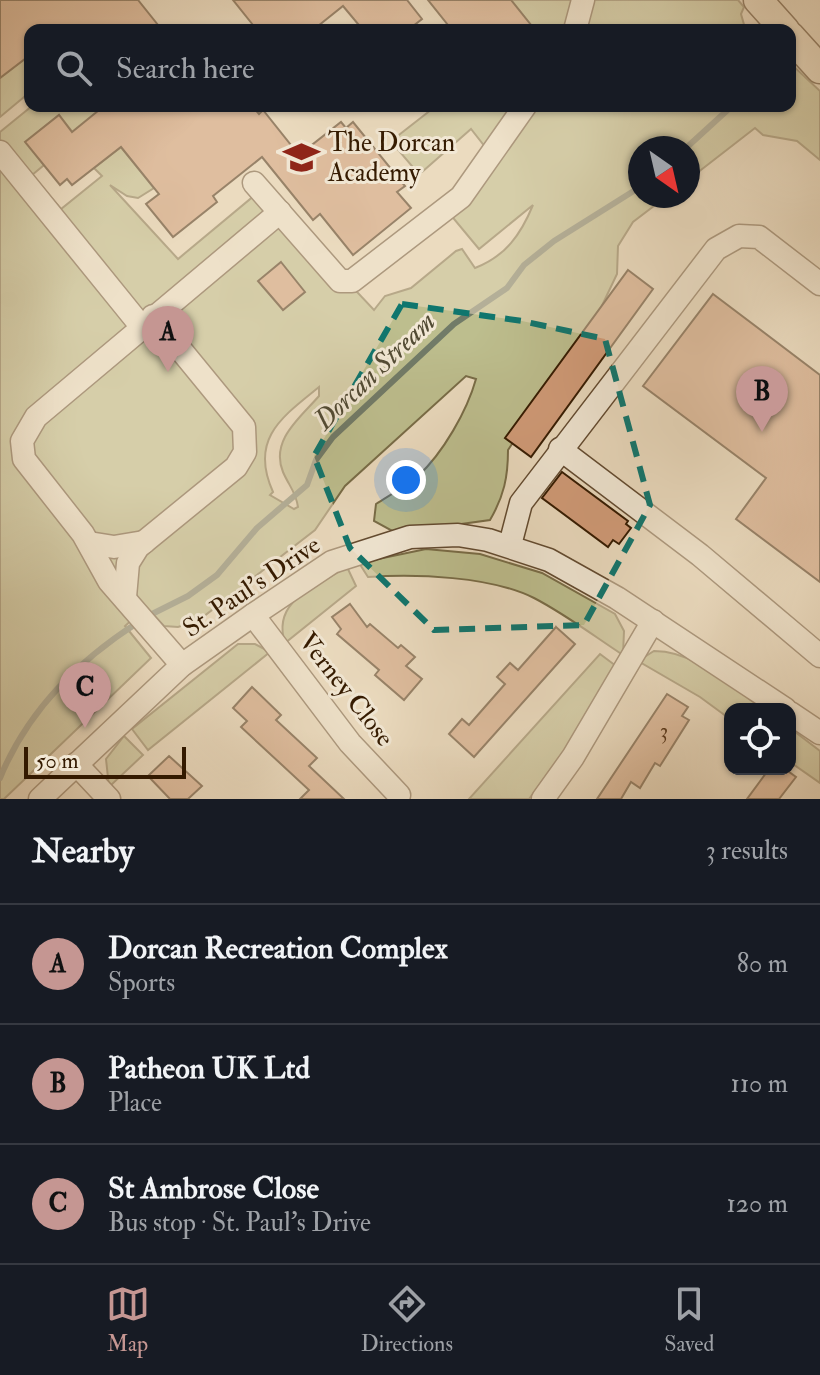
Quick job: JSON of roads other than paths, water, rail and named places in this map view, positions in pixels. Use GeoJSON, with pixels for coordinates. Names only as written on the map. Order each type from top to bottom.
{"type":"FeatureCollection","features":[{"type":"Feature","properties":{"kind":"main road"},"geometry":{"type":"LineString","coordinates":[[758,0],[779,24]]}},
{"type":"Feature","properties":{"kind":"main road"},"geometry":{"type":"LineString","coordinates":[[796,43],[820,69]]}},
{"type":"Feature","properties":{"kind":"street"},"geometry":{"type":"LineString","coordinates":[[577,24],[583,0]]}},
{"type":"Feature","properties":{"kind":"street"},"geometry":{"type":"LineString","coordinates":[[254,183],[340,281],[360,278],[461,197],[521,112]]}},
{"type":"Feature","properties":{"kind":"street"},"geometry":{"type":"LineString","coordinates":[[0,152],[244,427],[247,437],[245,452],[236,467],[144,542],[128,563],[128,601]]}},
{"type":"Feature","properties":{"kind":"street"},"geometry":{"type":"LineString","coordinates":[[182,665],[109,581],[89,543],[24,459],[22,441],[36,417],[280,212]]}},
{"type":"Feature","properties":{"kind":"street"},"geometry":{"type":"LineString","coordinates":[[510,545],[521,503],[716,249],[739,236],[759,237],[820,284]]}},
{"type":"Feature","properties":{"kind":"street"},"geometry":{"type":"LineString","coordinates":[[560,449],[700,555],[820,656]]}},
{"type":"Feature","properties":{"kind":"street","name":"St. Paul's Drive"},"geometry":{"type":"LineString","coordinates":[[40,799],[182,665],[314,572],[349,554],[410,537],[458,535],[510,545],[549,560],[653,621],[776,703]]}},
{"type":"Feature","properties":{"kind":"street"},"geometry":{"type":"LineString","coordinates":[[89,543],[114,547],[144,542]]}},
{"type":"Feature","properties":{"kind":"street","name":"Verney Close"},"geometry":{"type":"LineString","coordinates":[[253,615],[350,743],[399,795]]}},
{"type":"Feature","properties":{"kind":"street"},"geometry":{"type":"LineString","coordinates":[[543,799],[573,757],[653,621]]}},
{"type":"Feature","properties":{"kind":"street"},"geometry":{"type":"LineString","coordinates":[[796,717],[820,733]]}},
{"type":"Feature","properties":{"kind":"street"},"geometry":{"type":"LineString","coordinates":[[76,764],[109,799]]}},
{"type":"Feature","properties":{"kind":"waterway","name":"Dorcan Stream"},"geometry":{"type":"LineString","coordinates":[[699,136],[725,112]]}},
{"type":"Feature","properties":{"kind":"waterway","name":"Dorcan Stream"},"geometry":{"type":"LineString","coordinates":[[146,617],[188,596],[217,575],[257,528],[307,485],[316,460],[333,437],[454,324],[507,288],[524,265],[554,241],[628,195]]}},
{"type":"Feature","properties":{"kind":"waterway","name":"Dorcan Stream"},"geometry":{"type":"LineString","coordinates":[[0,778],[24,731],[56,690],[94,654],[137,623]]}},
{"type":"Feature","properties":{"kind":"place","name":"The Dorcan Academy"},"geometry":{"type":"Point","coordinates":[302,157]}},
{"type":"Feature","properties":{"kind":"place","name":"Dorcan Recreation Complex"},"geometry":{"type":"Point","coordinates":[168,372]}},
{"type":"Feature","properties":{"kind":"place","name":"Patheon UK Ltd"},"geometry":{"type":"Point","coordinates":[762,432]}},
{"type":"Feature","properties":{"kind":"place","name":"St Ambrose Close"},"geometry":{"type":"Point","coordinates":[85,728]}}]}
